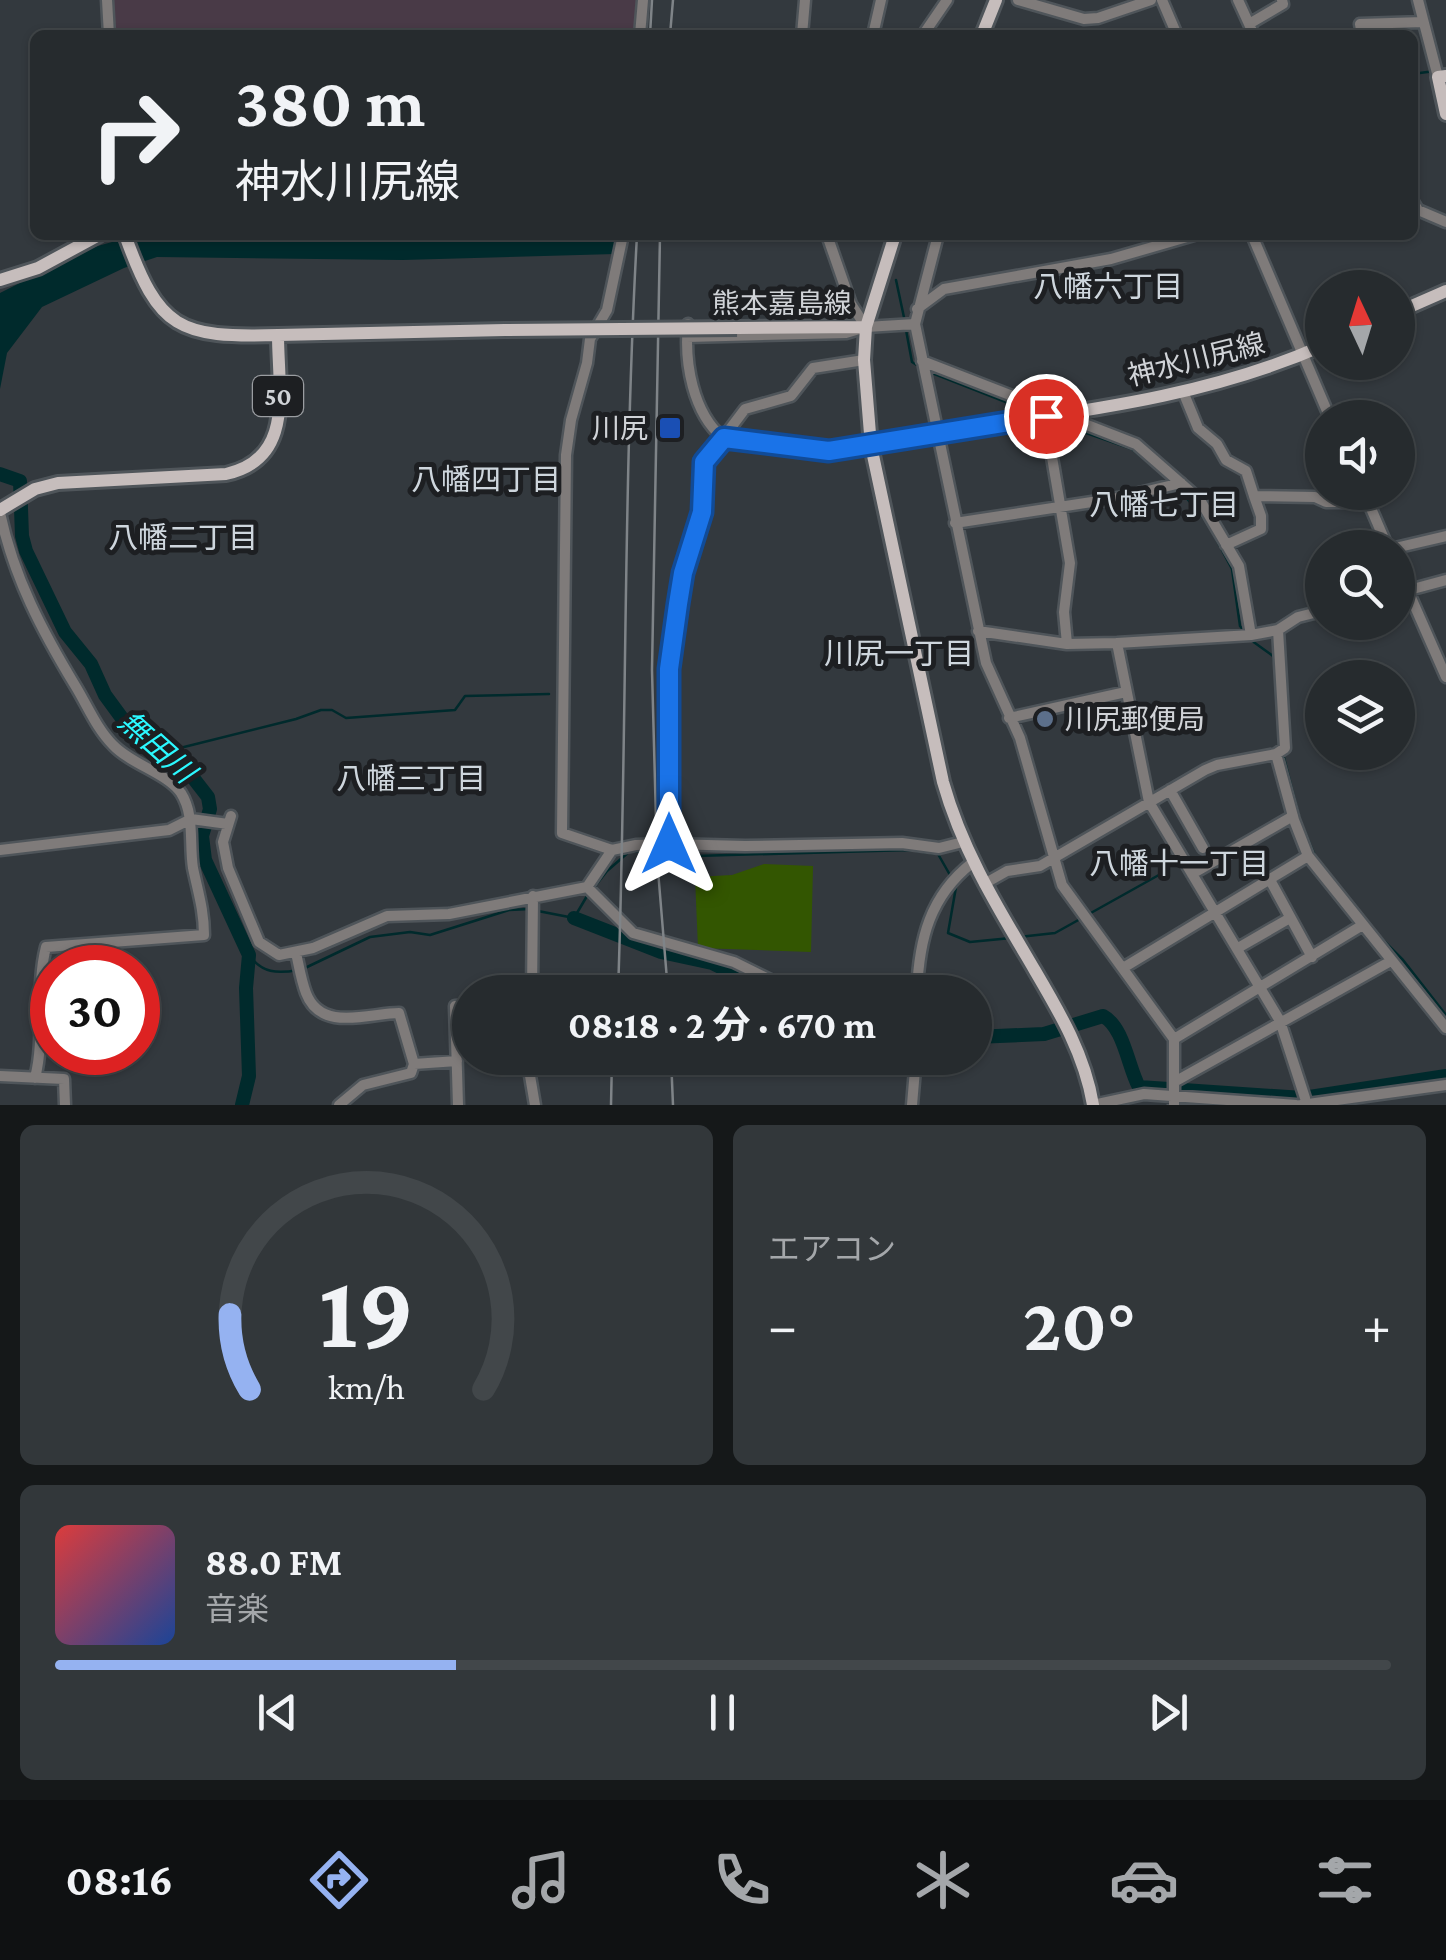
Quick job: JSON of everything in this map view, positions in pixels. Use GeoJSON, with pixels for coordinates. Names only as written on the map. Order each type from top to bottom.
{"type":"FeatureCollection","features":[{"type":"Feature","properties":{"kind":"main road"},"geometry":{"type":"LineString","coordinates":[[984,30],[996,0]]}},
{"type":"Feature","properties":{"kind":"main road"},"geometry":{"type":"LineString","coordinates":[[1441,81],[1445,110]]}},
{"type":"Feature","properties":{"kind":"main road"},"geometry":{"type":"LineString","coordinates":[[0,280],[38,268],[89,240]]}},
{"type":"Feature","properties":{"kind":"main road","name":"熊本嘉島線"},"geometry":{"type":"LineString","coordinates":[[126,240],[151,299],[168,317],[182,326],[226,336],[866,327],[864,360],[870,446],[943,782],[972,863],[1067,1026],[1088,1076],[1092,1105]]}},
{"type":"Feature","properties":{"kind":"main road"},"geometry":{"type":"LineString","coordinates":[[866,327],[893,240]]}},
{"type":"Feature","properties":{"kind":"main road"},"geometry":{"type":"LineString","coordinates":[[1415,305],[1446,291]]}},
{"type":"Feature","properties":{"kind":"main road","name":"50"},"geometry":{"type":"LineString","coordinates":[[0,512],[44,486],[58,483],[226,474],[251,466],[262,458],[276,434],[278,335]]}},
{"type":"Feature","properties":{"kind":"main road","name":"神水川尻線"},"geometry":{"type":"LineString","coordinates":[[724,438],[829,451],[870,446],[936,432],[1184,394],[1239,379],[1305,354]]}},
{"type":"Feature","properties":{"kind":"street"},"geometry":{"type":"LineString","coordinates":[[107,0],[109,30]]}},
{"type":"Feature","properties":{"kind":"street"},"geometry":{"type":"LineString","coordinates":[[640,30],[643,0]]}},
{"type":"Feature","properties":{"kind":"street"},"geometry":{"type":"LineString","coordinates":[[802,30],[805,0]]}},
{"type":"Feature","properties":{"kind":"street"},"geometry":{"type":"LineString","coordinates":[[874,30],[881,0]]}},
{"type":"Feature","properties":{"kind":"street"},"geometry":{"type":"LineString","coordinates":[[926,30],[947,0]]}},
{"type":"Feature","properties":{"kind":"street"},"geometry":{"type":"LineString","coordinates":[[1018,0],[1084,19],[1151,0]]}},
{"type":"Feature","properties":{"kind":"street"},"geometry":{"type":"LineString","coordinates":[[1162,0],[1175,30]]}},
{"type":"Feature","properties":{"kind":"street"},"geometry":{"type":"LineString","coordinates":[[1238,0],[1252,30],[1283,4],[1282,0]]}},
{"type":"Feature","properties":{"kind":"street"},"geometry":{"type":"LineString","coordinates":[[1418,0],[1441,81]]}},
{"type":"Feature","properties":{"kind":"street"},"geometry":{"type":"LineString","coordinates":[[1361,30],[1360,24],[1423,22]]}},
{"type":"Feature","properties":{"kind":"street"},"geometry":{"type":"LineString","coordinates":[[1418,210],[1446,222]]}},
{"type":"Feature","properties":{"kind":"street"},"geometry":{"type":"LineString","coordinates":[[622,240],[607,310],[590,339],[566,455],[562,833],[612,850],[669,844],[902,843],[939,848],[963,842]]}},
{"type":"Feature","properties":{"kind":"street"},"geometry":{"type":"LineString","coordinates":[[828,240],[850,304],[866,327]]}},
{"type":"Feature","properties":{"kind":"street"},"geometry":{"type":"LineString","coordinates":[[937,240],[915,324],[986,663],[1034,779],[1062,885],[1174,1040],[1175,1094]]}},
{"type":"Feature","properties":{"kind":"street"},"geometry":{"type":"LineString","coordinates":[[916,310],[944,289],[1111,259],[1177,240]]}},
{"type":"Feature","properties":{"kind":"street"},"geometry":{"type":"LineString","coordinates":[[1254,240],[1322,400]]}},
{"type":"Feature","properties":{"kind":"street"},"geometry":{"type":"LineString","coordinates":[[724,438],[707,424],[694,390],[688,322],[837,321],[866,327],[915,324]]}},
{"type":"Feature","properties":{"kind":"street"},"geometry":{"type":"LineString","coordinates":[[669,844],[669,669],[686,561],[702,512],[704,462],[745,409],[791,396],[814,368],[864,360]]}},
{"type":"Feature","properties":{"kind":"street"},"geometry":{"type":"LineString","coordinates":[[922,362],[1136,444],[1200,500],[1239,566],[1251,635]]}},
{"type":"Feature","properties":{"kind":"street"},"geometry":{"type":"LineString","coordinates":[[1184,394],[1198,428],[1217,444],[1226,460],[1246,472],[1261,516],[1261,529],[1226,545]]}},
{"type":"Feature","properties":{"kind":"street"},"geometry":{"type":"LineString","coordinates":[[1052,415],[1070,563],[1064,612],[1067,644]]}},
{"type":"Feature","properties":{"kind":"street"},"geometry":{"type":"LineString","coordinates":[[956,523],[1181,483]]}},
{"type":"Feature","properties":{"kind":"street"},"geometry":{"type":"LineString","coordinates":[[1254,496],[1305,497]]}},
{"type":"Feature","properties":{"kind":"street"},"geometry":{"type":"LineString","coordinates":[[0,512],[10,559],[57,660],[104,737],[133,763],[172,782],[194,818],[194,870],[204,907],[204,935],[46,948],[40,1060],[35,1078]]}},
{"type":"Feature","properties":{"kind":"street"},"geometry":{"type":"LineString","coordinates":[[1415,543],[1446,536]]}},
{"type":"Feature","properties":{"kind":"street"},"geometry":{"type":"LineString","coordinates":[[1415,589],[1446,580]]}},
{"type":"Feature","properties":{"kind":"street"},"geometry":{"type":"LineString","coordinates":[[978,631],[1067,644],[1117,643],[1251,635],[1278,630],[1305,615]]}},
{"type":"Feature","properties":{"kind":"street"},"geometry":{"type":"LineString","coordinates":[[1415,616],[1446,677]]}},
{"type":"Feature","properties":{"kind":"street"},"geometry":{"type":"LineString","coordinates":[[984,884],[1008,871],[1040,866],[1217,765],[1276,754],[1285,748],[1278,630]]}},
{"type":"Feature","properties":{"kind":"street"},"geometry":{"type":"LineString","coordinates":[[1117,643],[1149,802],[1280,1022],[1300,1103]]}},
{"type":"Feature","properties":{"kind":"street"},"geometry":{"type":"LineString","coordinates":[[1010,718],[1126,692]]}},
{"type":"Feature","properties":{"kind":"street"},"geometry":{"type":"LineString","coordinates":[[1276,754],[1308,856],[1446,1028]]}},
{"type":"Feature","properties":{"kind":"street"},"geometry":{"type":"LineString","coordinates":[[1170,790],[1203,848]]}},
{"type":"Feature","properties":{"kind":"street"},"geometry":{"type":"LineString","coordinates":[[1192,874],[1293,816]]}},
{"type":"Feature","properties":{"kind":"street"},"geometry":{"type":"LineString","coordinates":[[0,850],[169,830],[194,818],[227,821],[224,855],[260,942],[279,954],[296,953],[388,916],[449,914],[587,886],[612,850]]}},
{"type":"Feature","properties":{"kind":"street"},"geometry":{"type":"LineString","coordinates":[[1123,968],[1308,856]]}},
{"type":"Feature","properties":{"kind":"street"},"geometry":{"type":"LineString","coordinates":[[918,975],[920,954],[940,895],[972,863]]}},
{"type":"Feature","properties":{"kind":"street"},"geometry":{"type":"LineString","coordinates":[[1270,880],[1312,957]]}},
{"type":"Feature","properties":{"kind":"street"},"geometry":{"type":"LineString","coordinates":[[587,886],[633,933],[734,962],[760,975]]}},
{"type":"Feature","properties":{"kind":"street"},"geometry":{"type":"LineString","coordinates":[[532,975],[533,898]]}},
{"type":"Feature","properties":{"kind":"street"},"geometry":{"type":"LineString","coordinates":[[1238,948],[1290,918]]}},
{"type":"Feature","properties":{"kind":"street"},"geometry":{"type":"LineString","coordinates":[[1174,1040],[1362,926]]}},
{"type":"Feature","properties":{"kind":"street"},"geometry":{"type":"LineString","coordinates":[[296,953],[307,997],[319,1010],[346,1020],[399,1013],[414,1064],[411,1073],[363,1085],[339,1105]]}},
{"type":"Feature","properties":{"kind":"street"},"geometry":{"type":"LineString","coordinates":[[1175,1094],[1280,1022],[1390,961]]}},
{"type":"Feature","properties":{"kind":"street"},"geometry":{"type":"LineString","coordinates":[[414,1064],[452,1061]]}},
{"type":"Feature","properties":{"kind":"street"},"geometry":{"type":"LineString","coordinates":[[457,1075],[458,1105]]}},
{"type":"Feature","properties":{"kind":"street"},"geometry":{"type":"LineString","coordinates":[[531,1075],[535,1105]]}},
{"type":"Feature","properties":{"kind":"street"},"geometry":{"type":"LineString","coordinates":[[912,1105],[915,1075]]}},
{"type":"Feature","properties":{"kind":"street"},"geometry":{"type":"LineString","coordinates":[[0,1076],[64,1078],[65,1105]]}},
{"type":"Feature","properties":{"kind":"street"},"geometry":{"type":"LineString","coordinates":[[1092,1105],[1144,1094],[1300,1103],[1446,1085]]}},
{"type":"Feature","properties":{"kind":"shaded area"},"geometry":{"type":"Polygon","coordinates":[[[109,0],[638,0],[635,30],[111,30],[109,0]]]}},
{"type":"Feature","properties":{"kind":"green space"},"geometry":{"type":"Polygon","coordinates":[[[764,864],[813,866],[811,952],[698,948],[695,877],[732,875],[764,864]]]}},
{"type":"Feature","properties":{"kind":"water"},"geometry":{"type":"Polygon","coordinates":[[[119,240],[660,240],[616,243],[615,254],[403,260],[157,257],[124,268],[42,307],[7,353],[0,389],[0,293],[87,249],[119,240]]]}},
{"type":"Feature","properties":{"kind":"waterway"},"geometry":{"type":"LineString","coordinates":[[1418,73],[1435,71]]}},
{"type":"Feature","properties":{"kind":"waterway"},"geometry":{"type":"LineString","coordinates":[[896,280],[905,322]]}},
{"type":"Feature","properties":{"kind":"waterway"},"geometry":{"type":"LineString","coordinates":[[906,330],[912,362],[920,367]]}},
{"type":"Feature","properties":{"kind":"waterway"},"geometry":{"type":"LineString","coordinates":[[932,373],[1031,412]]}},
{"type":"Feature","properties":{"kind":"waterway"},"geometry":{"type":"LineString","coordinates":[[1052,421],[1132,449],[1168,479]]}},
{"type":"Feature","properties":{"kind":"waterway","name":"無田川"},"geometry":{"type":"LineString","coordinates":[[0,474],[20,481],[26,551],[65,632],[91,664],[105,695],[127,725],[180,761],[208,797],[210,809],[202,836],[205,860],[249,955],[249,1076],[242,1105]]}},
{"type":"Feature","properties":{"kind":"waterway"},"geometry":{"type":"LineString","coordinates":[[1178,488],[1207,522],[1232,569],[1244,631]]}},
{"type":"Feature","properties":{"kind":"waterway"},"geometry":{"type":"LineString","coordinates":[[1248,638],[1273,656],[1276,672]]}},
{"type":"Feature","properties":{"kind":"waterway"},"geometry":{"type":"LineString","coordinates":[[168,751],[321,710],[332,710],[346,718],[455,710],[465,696],[549,694]]}},
{"type":"Feature","properties":{"kind":"waterway"},"geometry":{"type":"LineString","coordinates":[[1283,754],[1300,820],[1315,856]]}},
{"type":"Feature","properties":{"kind":"waterway"},"geometry":{"type":"LineString","coordinates":[[592,890],[630,851],[695,856],[910,850],[938,854],[950,875]]}},
{"type":"Feature","properties":{"kind":"waterway"},"geometry":{"type":"LineString","coordinates":[[1089,914],[1166,871]]}},
{"type":"Feature","properties":{"kind":"waterway"},"geometry":{"type":"LineString","coordinates":[[956,887],[948,933],[970,942],[1011,938]]}},
{"type":"Feature","properties":{"kind":"waterway"},"geometry":{"type":"LineString","coordinates":[[538,911],[574,918],[587,896]]}},
{"type":"Feature","properties":{"kind":"waterway"},"geometry":{"type":"LineString","coordinates":[[305,968],[370,937],[410,932],[430,935],[509,910],[530,909]]}},
{"type":"Feature","properties":{"kind":"waterway"},"geometry":{"type":"LineString","coordinates":[[574,918],[661,952],[712,963],[737,975]]}},
{"type":"Feature","properties":{"kind":"waterway"},"geometry":{"type":"LineString","coordinates":[[1019,937],[1055,933],[1082,918]]}},
{"type":"Feature","properties":{"kind":"waterway"},"geometry":{"type":"LineString","coordinates":[[1372,929],[1403,960],[1446,1015]]}},
{"type":"Feature","properties":{"kind":"waterway"},"geometry":{"type":"LineString","coordinates":[[249,955],[270,971],[298,970]]}},
{"type":"Feature","properties":{"kind":"waterway"},"geometry":{"type":"LineString","coordinates":[[992,1036],[1044,1034],[1103,1016],[1121,1038],[1139,1087],[1303,1098],[1446,1076]]}},
{"type":"Feature","properties":{"kind":"railway"},"geometry":{"type":"LineString","coordinates":[[650,30],[652,0]]}},
{"type":"Feature","properties":{"kind":"railway"},"geometry":{"type":"LineString","coordinates":[[670,30],[673,0]]}},
{"type":"Feature","properties":{"kind":"railway"},"geometry":{"type":"LineString","coordinates":[[618,975],[629,424],[637,240]]}},
{"type":"Feature","properties":{"kind":"railway"},"geometry":{"type":"LineString","coordinates":[[660,240],[652,670],[657,858],[667,975]]}},
{"type":"Feature","properties":{"kind":"railway"},"geometry":{"type":"LineString","coordinates":[[611,1105],[612,1075]]}},
{"type":"Feature","properties":{"kind":"railway"},"geometry":{"type":"LineString","coordinates":[[672,1075],[673,1105]]}},
{"type":"Feature","properties":{"kind":"place","name":"川尻"},"geometry":{"type":"Point","coordinates":[670,428]}},
{"type":"Feature","properties":{"kind":"place","name":"川尻郵便局"},"geometry":{"type":"Point","coordinates":[1045,719]}},
{"type":"Feature","properties":{"kind":"district","name":"八幡六丁目"},"geometry":{"type":"Point","coordinates":[1108,287]}},
{"type":"Feature","properties":{"kind":"district","name":"八幡四丁目"},"geometry":{"type":"Point","coordinates":[486,480]}},
{"type":"Feature","properties":{"kind":"district","name":"八幡七丁目"},"geometry":{"type":"Point","coordinates":[1164,505]}},
{"type":"Feature","properties":{"kind":"district","name":"八幡二丁目"},"geometry":{"type":"Point","coordinates":[183,538]}},
{"type":"Feature","properties":{"kind":"district","name":"川尻一丁目"},"geometry":{"type":"Point","coordinates":[899,654]}},
{"type":"Feature","properties":{"kind":"district","name":"八幡三丁目"},"geometry":{"type":"Point","coordinates":[411,779]}},
{"type":"Feature","properties":{"kind":"district","name":"八幡十一丁目"},"geometry":{"type":"Point","coordinates":[1179,864]}},
{"type":"Feature","properties":{"kind":"route"},"geometry":{"type":"LineString","coordinates":[[669,844],[669,669],[683,573],[702,512],[704,462],[724,438],[829,451],[1046,416]]}}]}
